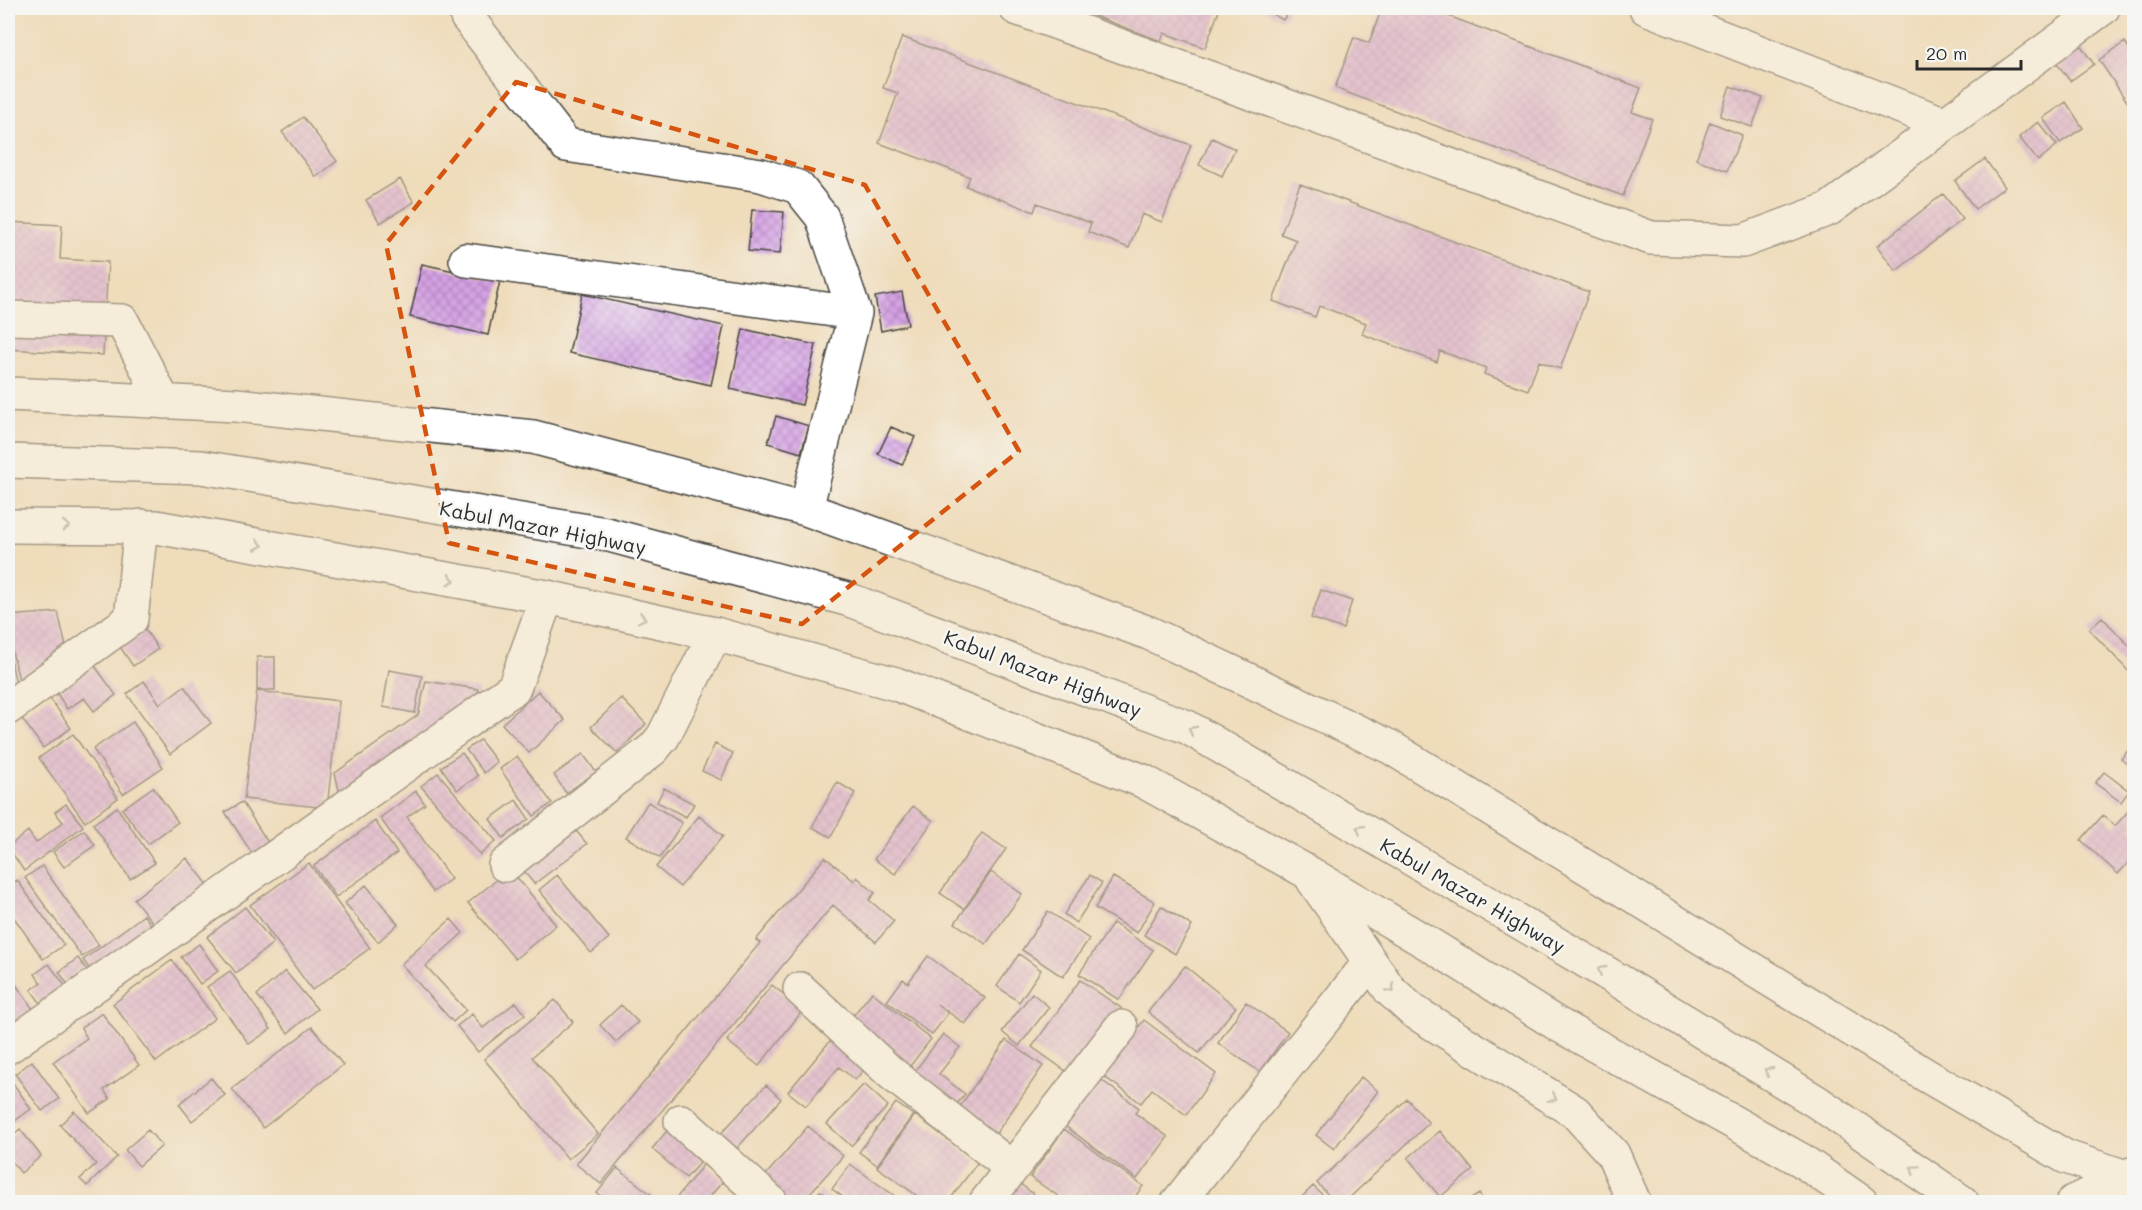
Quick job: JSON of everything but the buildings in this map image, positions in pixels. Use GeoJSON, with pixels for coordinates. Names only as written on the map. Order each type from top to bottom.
{"type":"FeatureCollection","features":[{"type":"Feature","properties":{"kind":"main road"},"geometry":{"type":"LineString","coordinates":[[467,8],[467,17],[566,145],[761,176],[798,187],[822,217],[855,313],[806,509]]}},
{"type":"Feature","properties":{"kind":"main road"},"geometry":{"type":"LineString","coordinates":[[1016,8],[1651,238],[1743,241],[1828,209],[2103,8]]}},
{"type":"Feature","properties":{"kind":"main road"},"geometry":{"type":"LineString","coordinates":[[1646,8],[1945,124]]}},
{"type":"Feature","properties":{"kind":"main road"},"geometry":{"type":"LineString","coordinates":[[466,260],[855,313]]}},
{"type":"Feature","properties":{"kind":"main road"},"geometry":{"type":"LineString","coordinates":[[8,318],[122,321],[164,402]]}},
{"type":"Feature","properties":{"kind":"main road"},"geometry":{"type":"LineString","coordinates":[[8,394],[236,405],[533,437],[806,509],[1149,633],[1390,747],[1939,1083],[2066,1157],[2130,1175]]}},
{"type":"Feature","properties":{"kind":"main road","name":"Kabul Mazar Highway"},"geometry":{"type":"LineString","coordinates":[[8,461],[201,467],[606,534],[847,599],[1187,727],[1608,974],[1818,1102],[1962,1203]]}},
{"type":"Feature","properties":{"kind":"main road"},"geometry":{"type":"LineString","coordinates":[[8,526],[156,526],[547,597],[715,634],[896,684],[1143,782],[1309,873],[1557,1024],[1801,1160],[1861,1203]]}},
{"type":"Feature","properties":{"kind":"main road"},"geometry":{"type":"LineString","coordinates":[[8,708],[131,619],[141,526]]}},
{"type":"Feature","properties":{"kind":"main road"},"geometry":{"type":"LineString","coordinates":[[8,1047],[514,688],[547,597]]}},
{"type":"Feature","properties":{"kind":"main road"},"geometry":{"type":"LineString","coordinates":[[505,865],[653,749],[663,737],[715,634]]}},
{"type":"Feature","properties":{"kind":"main road"},"geometry":{"type":"LineString","coordinates":[[1309,873],[1390,990],[1413,1011],[1575,1112],[1612,1154],[1634,1203]]}},
{"type":"Feature","properties":{"kind":"main road"},"geometry":{"type":"LineString","coordinates":[[1178,1203],[1370,962]]}},
{"type":"Feature","properties":{"kind":"main road"},"geometry":{"type":"LineString","coordinates":[[800,989],[891,1073],[1012,1168]]}},
{"type":"Feature","properties":{"kind":"main road"},"geometry":{"type":"LineString","coordinates":[[986,1203],[1121,1027]]}},
{"type":"Feature","properties":{"kind":"main road"},"geometry":{"type":"LineString","coordinates":[[681,1121],[771,1203]]}},
{"type":"Feature","properties":{"kind":"main road"},"geometry":{"type":"LineString","coordinates":[[2073,1203],[2130,1175]]}},
{"type":"Feature","properties":{"kind":"highlighted area"},"geometry":{"type":"Polygon","coordinates":[[[516,82],[865,185],[1019,451],[802,624],[449,543],[386,244],[516,82]]]}}]}
